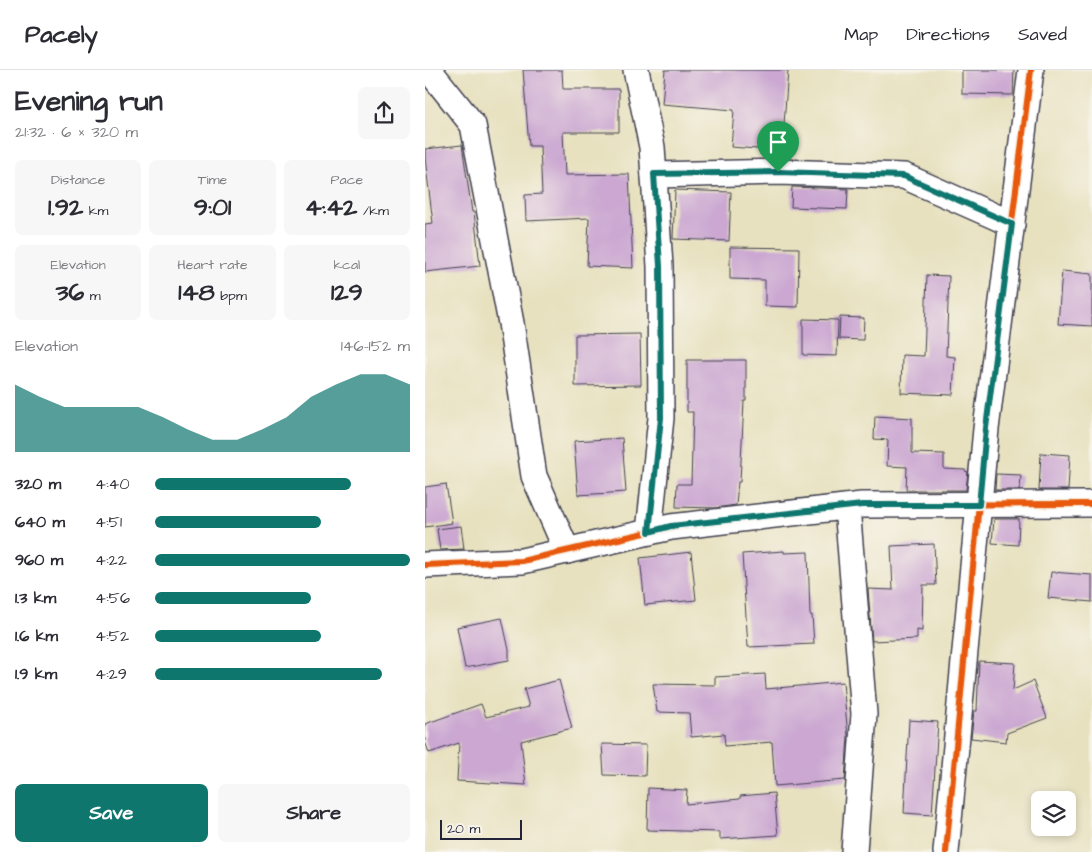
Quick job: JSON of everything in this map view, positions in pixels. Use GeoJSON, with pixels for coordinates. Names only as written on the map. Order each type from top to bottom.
{"type":"FeatureCollection","features":[{"type":"Feature","properties":{"kind":"street"},"geometry":{"type":"LineString","coordinates":[[429,70],[473,125],[511,323],[534,476],[567,551]]}},
{"type":"Feature","properties":{"kind":"street"},"geometry":{"type":"LineString","coordinates":[[637,70],[652,147],[660,266],[661,418],[649,532]]}},
{"type":"Feature","properties":{"kind":"street"},"geometry":{"type":"LineString","coordinates":[[946,852],[986,428],[1031,70]]}},
{"type":"Feature","properties":{"kind":"street"},"geometry":{"type":"LineString","coordinates":[[654,174],[778,172],[904,176],[1012,224]]}},
{"type":"Feature","properties":{"kind":"street"},"geometry":{"type":"LineString","coordinates":[[425,565],[522,561],[671,526],[862,505],[1092,504]]}},
{"type":"Feature","properties":{"kind":"street"},"geometry":{"type":"LineString","coordinates":[[847,507],[864,714],[854,852]]}},
{"type":"Feature","properties":{"kind":"building"},"geometry":{"type":"Polygon","coordinates":[[[523,70],[562,70],[563,89],[619,89],[619,132],[563,132],[565,175],[629,174],[633,268],[587,266],[589,218],[526,221],[525,195],[542,194],[540,146],[529,146],[523,70]]]}},
{"type":"Feature","properties":{"kind":"building"},"geometry":{"type":"Polygon","coordinates":[[[665,70],[788,70],[782,151],[731,147],[734,110],[662,104],[665,70]]]}},
{"type":"Feature","properties":{"kind":"building"},"geometry":{"type":"Polygon","coordinates":[[[962,70],[1014,70],[1013,95],[962,94],[962,70]]]}},
{"type":"Feature","properties":{"kind":"building"},"geometry":{"type":"Polygon","coordinates":[[[462,145],[472,212],[474,212],[480,266],[425,272],[425,224],[433,223],[425,149],[462,145]]]}},
{"type":"Feature","properties":{"kind":"building"},"geometry":{"type":"Polygon","coordinates":[[[792,187],[848,189],[847,209],[791,207],[792,187]]]}},
{"type":"Feature","properties":{"kind":"building"},"geometry":{"type":"Polygon","coordinates":[[[675,190],[731,192],[729,241],[673,239],[675,190]]]}},
{"type":"Feature","properties":{"kind":"building"},"geometry":{"type":"Polygon","coordinates":[[[730,247],[799,248],[798,307],[765,306],[765,280],[730,279],[730,247]]]}},
{"type":"Feature","properties":{"kind":"building"},"geometry":{"type":"Polygon","coordinates":[[[1062,271],[1092,274],[1092,326],[1058,324],[1062,271]]]}},
{"type":"Feature","properties":{"kind":"building"},"geometry":{"type":"Polygon","coordinates":[[[927,275],[949,276],[946,356],[955,357],[953,395],[901,393],[902,355],[924,356],[927,275]]]}},
{"type":"Feature","properties":{"kind":"building"},"geometry":{"type":"Polygon","coordinates":[[[840,317],[864,318],[863,340],[839,339],[840,317]]]}},
{"type":"Feature","properties":{"kind":"building"},"geometry":{"type":"Polygon","coordinates":[[[803,319],[838,320],[837,356],[803,355],[803,319]]]}},
{"type":"Feature","properties":{"kind":"building"},"geometry":{"type":"Polygon","coordinates":[[[640,334],[641,385],[575,386],[575,335],[640,334]]]}},
{"type":"Feature","properties":{"kind":"building"},"geometry":{"type":"Polygon","coordinates":[[[687,360],[746,360],[746,401],[744,401],[740,482],[738,482],[736,505],[715,508],[676,507],[677,484],[691,484],[693,412],[687,412],[687,360]]]}},
{"type":"Feature","properties":{"kind":"building"},"geometry":{"type":"Polygon","coordinates":[[[875,416],[912,418],[912,453],[944,454],[944,469],[965,470],[968,472],[966,490],[906,490],[907,467],[887,466],[888,440],[874,439],[875,416]]]}},
{"type":"Feature","properties":{"kind":"building"},"geometry":{"type":"Polygon","coordinates":[[[622,438],[626,492],[578,495],[574,441],[622,438]]]}},
{"type":"Feature","properties":{"kind":"building"},"geometry":{"type":"Polygon","coordinates":[[[1041,453],[1070,455],[1068,490],[1039,490],[1041,453]]]}},
{"type":"Feature","properties":{"kind":"building"},"geometry":{"type":"Polygon","coordinates":[[[996,474],[1021,475],[1020,490],[995,490],[996,474]]]}},
{"type":"Feature","properties":{"kind":"building"},"geometry":{"type":"Polygon","coordinates":[[[446,484],[452,523],[425,527],[425,487],[446,484]]]}},
{"type":"Feature","properties":{"kind":"building"},"geometry":{"type":"Polygon","coordinates":[[[994,519],[1019,519],[1018,545],[992,543],[994,519]]]}},
{"type":"Feature","properties":{"kind":"building"},"geometry":{"type":"Polygon","coordinates":[[[461,526],[464,549],[440,550],[437,529],[461,526]]]}},
{"type":"Feature","properties":{"kind":"building"},"geometry":{"type":"Polygon","coordinates":[[[934,544],[936,585],[923,585],[922,631],[917,630],[917,639],[872,641],[868,589],[893,590],[891,546],[934,544]]]}},
{"type":"Feature","properties":{"kind":"building"},"geometry":{"type":"Polygon","coordinates":[[[784,551],[784,553],[808,552],[810,615],[812,615],[814,644],[748,647],[742,554],[784,551]]]}},
{"type":"Feature","properties":{"kind":"building"},"geometry":{"type":"Polygon","coordinates":[[[691,552],[696,600],[645,605],[640,558],[691,552]]]}},
{"type":"Feature","properties":{"kind":"building"},"geometry":{"type":"Polygon","coordinates":[[[1051,572],[1092,575],[1092,602],[1048,598],[1051,572]]]}},
{"type":"Feature","properties":{"kind":"building"},"geometry":{"type":"Polygon","coordinates":[[[502,618],[509,650],[509,660],[465,668],[457,627],[502,618]]]}},
{"type":"Feature","properties":{"kind":"building"},"geometry":{"type":"Polygon","coordinates":[[[979,661],[1015,663],[1013,690],[1033,681],[1047,718],[1007,733],[1006,742],[971,738],[974,711],[977,711],[979,661]]]}},
{"type":"Feature","properties":{"kind":"building"},"geometry":{"type":"Polygon","coordinates":[[[765,674],[766,689],[843,682],[848,737],[845,780],[775,786],[772,742],[725,746],[724,734],[691,737],[689,713],[657,712],[653,684],[715,685],[715,677],[765,674]]]}},
{"type":"Feature","properties":{"kind":"building"},"geometry":{"type":"Polygon","coordinates":[[[559,680],[572,728],[521,741],[526,785],[457,781],[459,743],[429,753],[425,741],[425,724],[481,704],[486,717],[529,707],[524,689],[559,680]]]}},
{"type":"Feature","properties":{"kind":"building"},"geometry":{"type":"Polygon","coordinates":[[[909,720],[938,722],[932,815],[904,813],[909,720]]]}},
{"type":"Feature","properties":{"kind":"building"},"geometry":{"type":"Polygon","coordinates":[[[602,744],[646,745],[645,776],[604,775],[602,744]]]}},
{"type":"Feature","properties":{"kind":"building"},"geometry":{"type":"Polygon","coordinates":[[[648,788],[687,790],[686,804],[740,799],[740,796],[774,793],[778,835],[720,839],[720,832],[647,830],[648,788]]]}},
{"type":"Feature","properties":{"kind":"cycle path"},"geometry":{"type":"LineString","coordinates":[[946,852],[986,429],[1031,70]]}},
{"type":"Feature","properties":{"kind":"cycle path"},"geometry":{"type":"LineString","coordinates":[[425,565],[522,561],[671,527],[862,505],[1092,504]]}},
{"type":"Feature","properties":{"kind":"route"},"geometry":{"type":"LineString","coordinates":[[778,172],[904,176],[1012,224],[986,428],[979,505],[862,505],[671,526],[649,532],[661,418],[660,266],[654,174],[778,172]]}}]}
